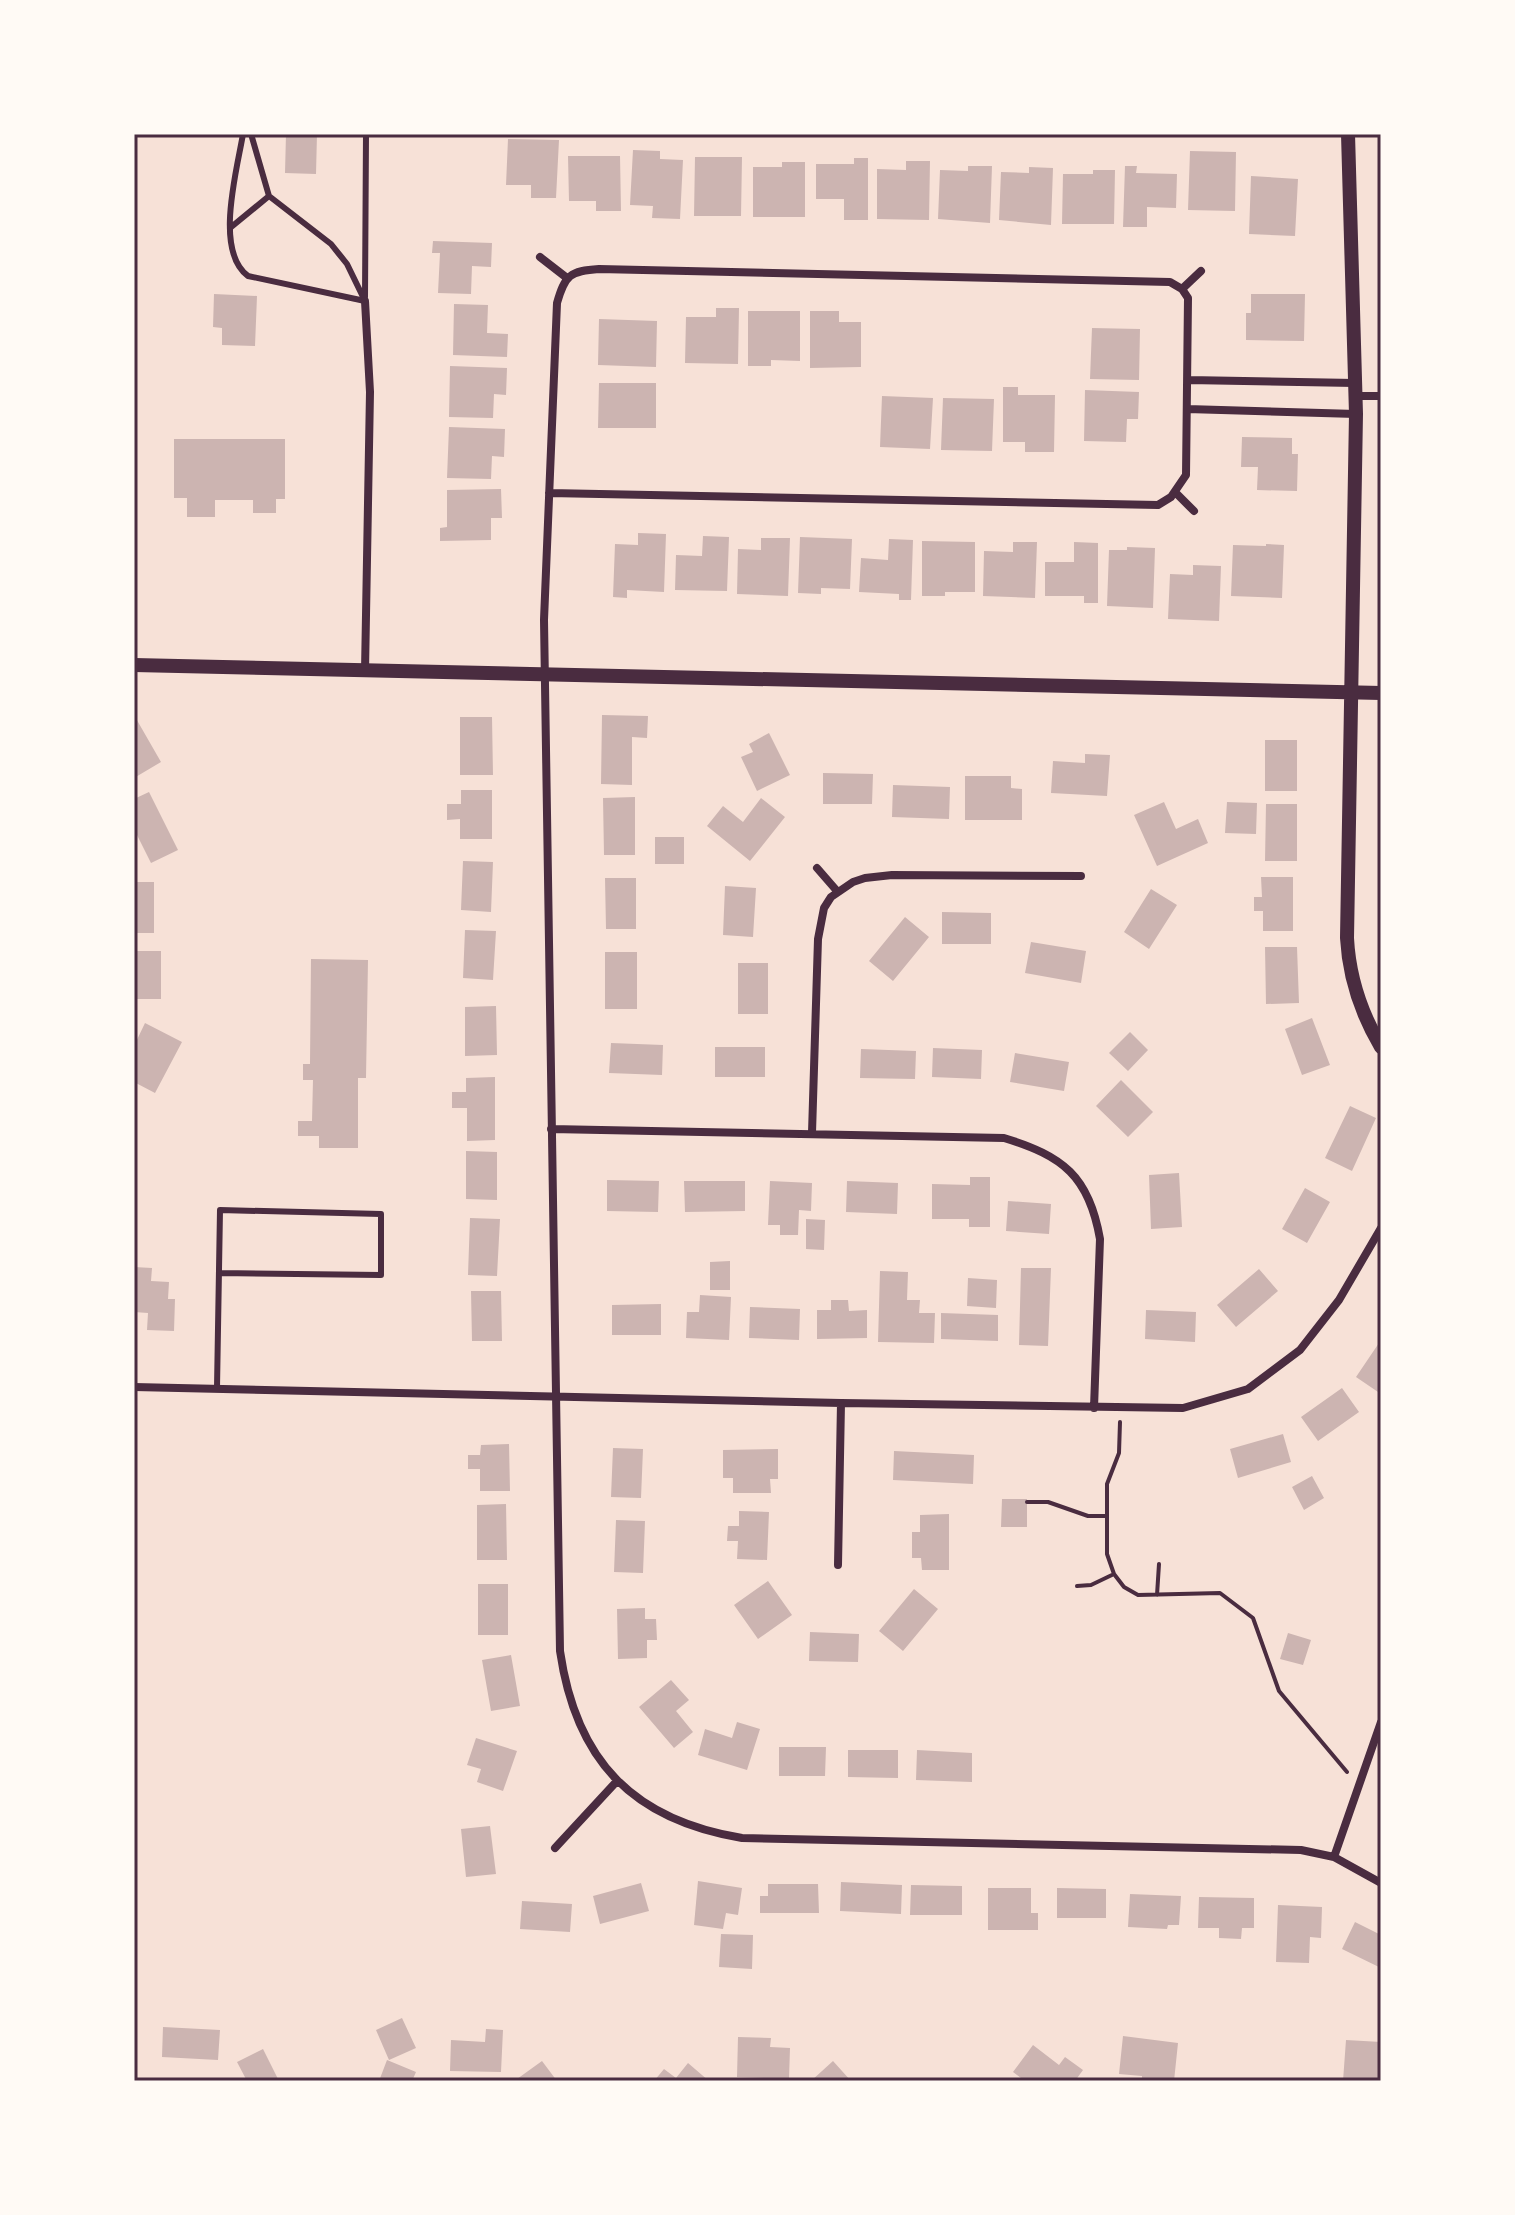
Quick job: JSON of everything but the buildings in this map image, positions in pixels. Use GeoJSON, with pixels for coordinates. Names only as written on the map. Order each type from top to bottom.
{"type":"FeatureCollection","features":[{"type":"Feature","properties":{"kind":"street"},"geometry":{"type":"LineString","coordinates":[[1348,134],[1356,390],[1348,959],[1359,1000],[1381,1047]]}},
{"type":"Feature","properties":{"kind":"street"},"geometry":{"type":"LineString","coordinates":[[540,257],[567,278]]}},
{"type":"Feature","properties":{"kind":"street"},"geometry":{"type":"LineString","coordinates":[[549,493],[1158,505],[1175,492],[1186,475],[1190,305],[1182,289],[1170,282],[599,269],[577,270],[567,278],[557,303],[549,493],[544,675],[560,1651],[564,1677],[582,1729],[617,1781],[646,1806],[713,1833],[742,1838],[1301,1850],[1334,1857],[1381,1883]]}},
{"type":"Feature","properties":{"kind":"street"},"geometry":{"type":"LineString","coordinates":[[1182,289],[1201,271]]}},
{"type":"Feature","properties":{"kind":"street"},"geometry":{"type":"LineString","coordinates":[[365,301],[370,392],[365,671]]}},
{"type":"Feature","properties":{"kind":"street"},"geometry":{"type":"LineString","coordinates":[[1188,380],[1356,390],[1381,396]]}},
{"type":"Feature","properties":{"kind":"street"},"geometry":{"type":"LineString","coordinates":[[1187,409],[1356,414]]}},
{"type":"Feature","properties":{"kind":"street"},"geometry":{"type":"LineString","coordinates":[[1175,492],[1194,511]]}},
{"type":"Feature","properties":{"kind":"street"},"geometry":{"type":"LineString","coordinates":[[134,665],[1381,693]]}},
{"type":"Feature","properties":{"kind":"street"},"geometry":{"type":"LineString","coordinates":[[817,868],[837,891]]}},
{"type":"Feature","properties":{"kind":"street"},"geometry":{"type":"LineString","coordinates":[[812,1133],[818,939],[824,908],[837,891],[853,882],[892,875],[1081,876]]}},
{"type":"Feature","properties":{"kind":"street"},"geometry":{"type":"LineString","coordinates":[[551,1129],[1004,1138],[1039,1148],[1067,1166],[1079,1180],[1090,1201],[1100,1239],[1094,1408]]}},
{"type":"Feature","properties":{"kind":"street"},"geometry":{"type":"LineString","coordinates":[[134,1387],[1183,1408],[1248,1389],[1300,1350],[1339,1300],[1381,1228]]}},
{"type":"Feature","properties":{"kind":"street"},"geometry":{"type":"LineString","coordinates":[[838,1565],[841,1403]]}},
{"type":"Feature","properties":{"kind":"street"},"geometry":{"type":"LineString","coordinates":[[1334,1857],[1381,1722]]}},
{"type":"Feature","properties":{"kind":"street"},"geometry":{"type":"LineString","coordinates":[[555,1848],[617,1781]]}},
{"type":"Feature","properties":{"kind":"lane"},"geometry":{"type":"LineString","coordinates":[[243,134],[230,228],[233,259],[239,270],[248,276],[365,301]]}},
{"type":"Feature","properties":{"kind":"lane"},"geometry":{"type":"LineString","coordinates":[[251,134],[269,196],[331,244],[347,264],[365,301]]}},
{"type":"Feature","properties":{"kind":"lane"},"geometry":{"type":"LineString","coordinates":[[365,301],[366,134]]}},
{"type":"Feature","properties":{"kind":"lane"},"geometry":{"type":"LineString","coordinates":[[230,228],[269,196]]}},
{"type":"Feature","properties":{"kind":"lane"},"geometry":{"type":"LineString","coordinates":[[217,1388],[220,1210],[381,1214],[381,1275],[219,1273]]}},
{"type":"Feature","properties":{"kind":"path"},"geometry":{"type":"LineString","coordinates":[[1121,1408],[1119,1453],[1107,1484],[1107,1554],[1114,1574],[1124,1587],[1138,1595],[1220,1593],[1253,1618],[1279,1691],[1358,1786]]}},
{"type":"Feature","properties":{"kind":"path"},"geometry":{"type":"LineString","coordinates":[[1027,1502],[1048,1502],[1088,1516],[1107,1516]]}},
{"type":"Feature","properties":{"kind":"path"},"geometry":{"type":"LineString","coordinates":[[1157,1595],[1159,1564]]}},
{"type":"Feature","properties":{"kind":"path"},"geometry":{"type":"LineString","coordinates":[[1077,1586],[1091,1585],[1114,1574]]}}]}
